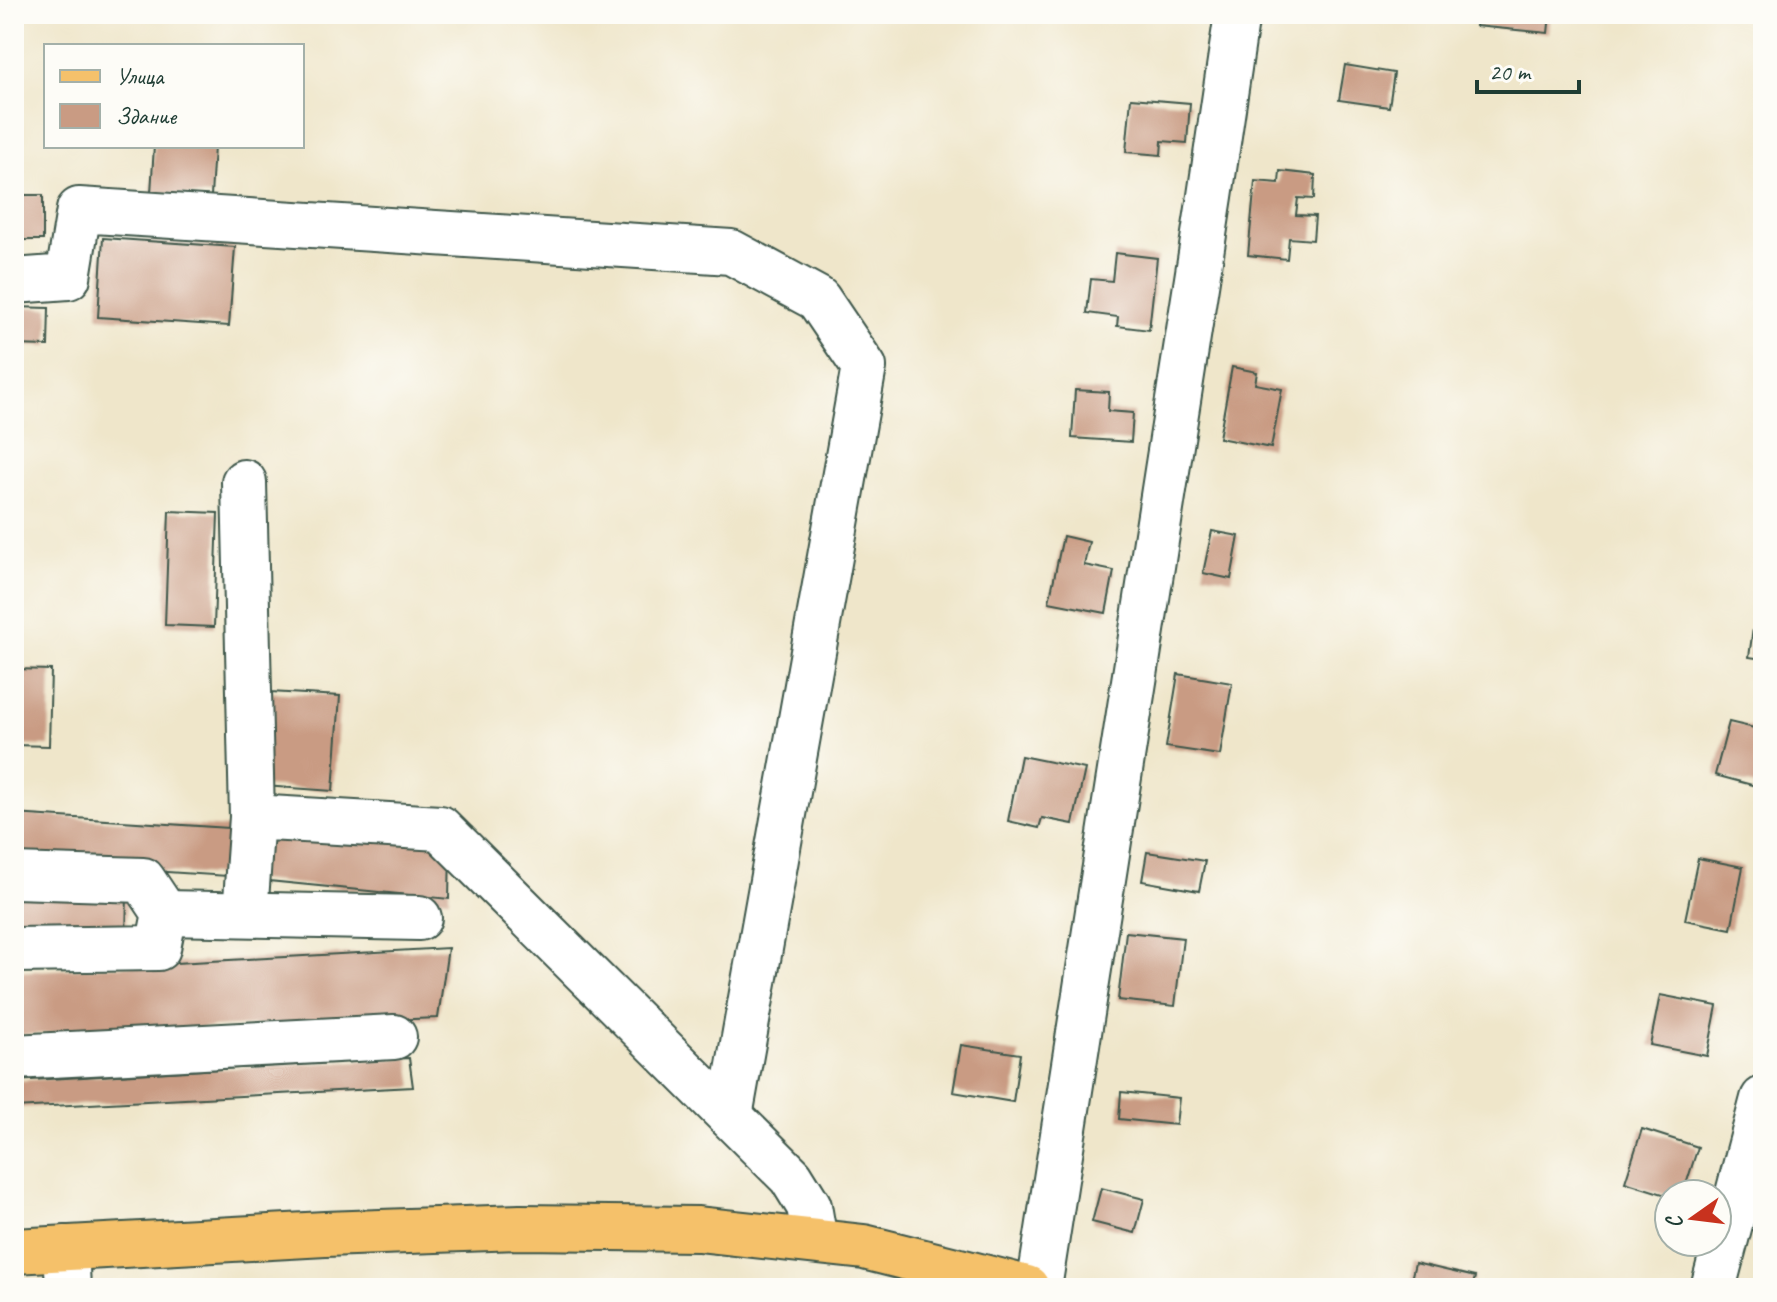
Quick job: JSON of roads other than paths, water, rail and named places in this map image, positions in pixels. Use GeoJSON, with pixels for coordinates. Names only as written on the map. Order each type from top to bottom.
{"type":"FeatureCollection","features":[{"type":"Feature","properties":{"kind":"main road"},"geometry":{"type":"LineString","coordinates":[[14,1251],[67,1268],[325,1234],[520,1227],[698,1229],[864,1247],[1027,1288]]}},
{"type":"Feature","properties":{"kind":"street"},"geometry":{"type":"LineString","coordinates":[[1039,1288],[1237,14]]}},
{"type":"Feature","properties":{"kind":"street"},"geometry":{"type":"LineString","coordinates":[[14,281],[68,277],[79,210],[731,252],[818,299],[864,367],[730,1116]]}},
{"type":"Feature","properties":{"kind":"street"},"geometry":{"type":"LineString","coordinates":[[244,482],[252,817],[245,914]]}},
{"type":"Feature","properties":{"kind":"street"},"geometry":{"type":"LineString","coordinates":[[252,817],[440,828],[791,1177],[809,1206],[815,1241]]}},
{"type":"Feature","properties":{"kind":"street"},"geometry":{"type":"LineString","coordinates":[[14,876],[143,880],[165,913],[158,948],[14,950]]}},
{"type":"Feature","properties":{"kind":"street"},"geometry":{"type":"LineString","coordinates":[[165,913],[419,918]]}},
{"type":"Feature","properties":{"kind":"street"},"geometry":{"type":"LineString","coordinates":[[14,1057],[394,1037]]}},
{"type":"Feature","properties":{"kind":"street"},"geometry":{"type":"LineString","coordinates":[[1713,1288],[1763,1099]]}}]}
